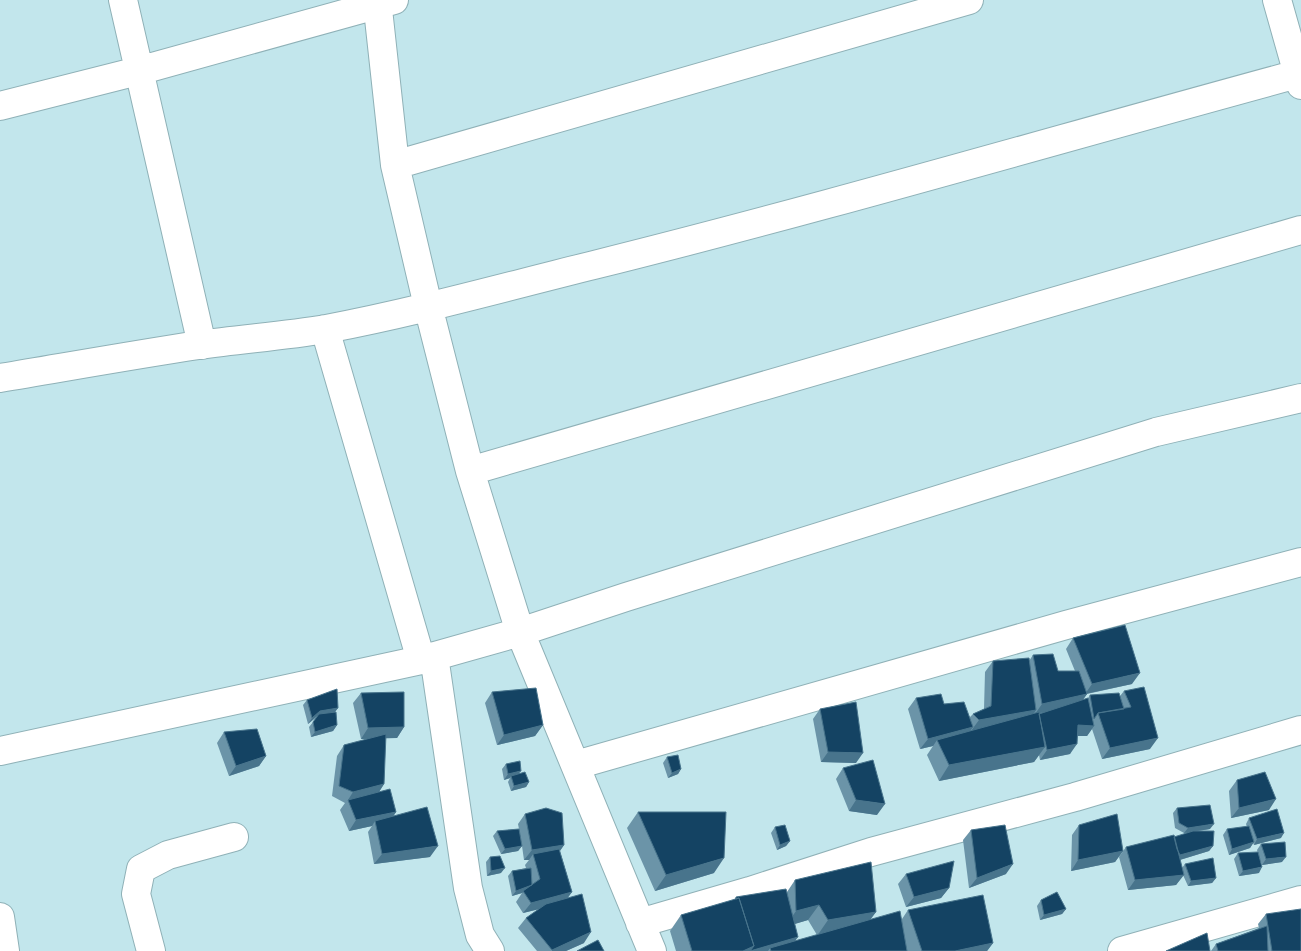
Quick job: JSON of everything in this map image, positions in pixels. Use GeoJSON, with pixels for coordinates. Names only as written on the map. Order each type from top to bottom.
{"type":"FeatureCollection","features":[{"type":"Feature","properties":{"kind":"main road"},"geometry":{"type":"LineString","coordinates":[[123,0],[202,345]]}},
{"type":"Feature","properties":{"kind":"main road"},"geometry":{"type":"LineString","coordinates":[[395,165],[969,0]]}},
{"type":"Feature","properties":{"kind":"main road"},"geometry":{"type":"LineString","coordinates":[[0,378],[202,345],[325,329],[428,306],[702,238],[1049,144],[1179,106],[1300,77],[1277,0]]}},
{"type":"Feature","properties":{"kind":"main road"},"geometry":{"type":"LineString","coordinates":[[0,106],[138,72],[383,2],[395,165],[428,306],[470,471],[520,632],[652,951]]}},
{"type":"Feature","properties":{"kind":"main road"},"geometry":{"type":"LineString","coordinates":[[470,471],[1301,230]]}},
{"type":"Feature","properties":{"kind":"main road"},"geometry":{"type":"LineString","coordinates":[[325,329],[427,658],[468,888],[480,935],[490,951]]}},
{"type":"Feature","properties":{"kind":"main road"},"geometry":{"type":"LineString","coordinates":[[0,751],[427,658],[520,632],[1156,432],[1301,398]]}},
{"type":"Feature","properties":{"kind":"main road"},"geometry":{"type":"LineString","coordinates":[[576,765],[1066,625],[1301,562]]}},
{"type":"Feature","properties":{"kind":"main road"},"geometry":{"type":"LineString","coordinates":[[640,924],[871,852],[1075,797],[1301,730]]}},
{"type":"Feature","properties":{"kind":"main road"},"geometry":{"type":"LineString","coordinates":[[151,951],[136,894],[141,869],[168,855],[234,837]]}},
{"type":"Feature","properties":{"kind":"main road"},"geometry":{"type":"LineString","coordinates":[[1122,951],[1301,900]]}},
{"type":"Feature","properties":{"kind":"main road"},"geometry":{"type":"LineString","coordinates":[[0,917],[5,951]]}},
{"type":"Feature","properties":{"kind":"building"},"geometry":{"type":"Polygon","coordinates":[[[1125,625],[1140,673],[1092,684],[1073,638],[1125,625]]]}},
{"type":"Feature","properties":{"kind":"building"},"geometry":{"type":"Polygon","coordinates":[[[1053,654],[1058,671],[1079,671],[1087,694],[1042,704],[1033,655],[1053,654]]]}},
{"type":"Feature","properties":{"kind":"building"},"geometry":{"type":"Polygon","coordinates":[[[1029,658],[1036,710],[979,720],[973,714],[991,706],[993,661],[1029,658]]]}},
{"type":"Feature","properties":{"kind":"building"},"geometry":{"type":"Polygon","coordinates":[[[1144,687],[1158,738],[1110,748],[1098,713],[1131,707],[1124,691],[1144,687]]]}},
{"type":"Feature","properties":{"kind":"building"},"geometry":{"type":"Polygon","coordinates":[[[536,688],[543,725],[504,735],[492,692],[536,688]]]}},
{"type":"Feature","properties":{"kind":"building"},"geometry":{"type":"Polygon","coordinates":[[[337,689],[338,708],[320,711],[312,718],[307,700],[337,689]]]}},
{"type":"Feature","properties":{"kind":"building"},"geometry":{"type":"Polygon","coordinates":[[[404,692],[404,727],[368,728],[361,693],[404,692]]]}},
{"type":"Feature","properties":{"kind":"building"},"geometry":{"type":"Polygon","coordinates":[[[1119,693],[1124,709],[1098,713],[1094,719],[1090,695],[1119,693]]]}},
{"type":"Feature","properties":{"kind":"building"},"geometry":{"type":"Polygon","coordinates":[[[941,694],[944,704],[964,702],[973,727],[928,739],[916,698],[941,694]]]}},
{"type":"Feature","properties":{"kind":"building"},"geometry":{"type":"Polygon","coordinates":[[[1088,698],[1094,726],[1078,725],[1077,744],[1047,750],[1039,714],[1088,698]]]}},
{"type":"Feature","properties":{"kind":"building"},"geometry":{"type":"Polygon","coordinates":[[[856,702],[863,753],[828,752],[820,709],[856,702]]]}},
{"type":"Feature","properties":{"kind":"building"},"geometry":{"type":"Polygon","coordinates":[[[336,712],[337,725],[315,732],[313,722],[319,714],[336,712]]]}},
{"type":"Feature","properties":{"kind":"building"},"geometry":{"type":"Polygon","coordinates":[[[1039,712],[1045,747],[949,765],[937,740],[1039,712]]]}},
{"type":"Feature","properties":{"kind":"building"},"geometry":{"type":"Polygon","coordinates":[[[257,729],[266,756],[236,766],[224,732],[257,729]]]}},
{"type":"Feature","properties":{"kind":"building"},"geometry":{"type":"Polygon","coordinates":[[[386,734],[384,784],[353,792],[339,786],[344,745],[386,734]]]}},
{"type":"Feature","properties":{"kind":"building"},"geometry":{"type":"Polygon","coordinates":[[[678,755],[681,769],[672,773],[667,757],[678,755]]]}},
{"type":"Feature","properties":{"kind":"building"},"geometry":{"type":"Polygon","coordinates":[[[873,760],[885,804],[856,800],[843,768],[873,760]]]}},
{"type":"Feature","properties":{"kind":"building"},"geometry":{"type":"Polygon","coordinates":[[[520,761],[521,771],[508,774],[506,764],[520,761]]]}},
{"type":"Feature","properties":{"kind":"building"},"geometry":{"type":"Polygon","coordinates":[[[525,772],[529,782],[514,786],[511,776],[525,772]]]}},
{"type":"Feature","properties":{"kind":"building"},"geometry":{"type":"Polygon","coordinates":[[[1265,772],[1276,799],[1239,808],[1237,780],[1265,772]]]}},
{"type":"Feature","properties":{"kind":"building"},"geometry":{"type":"Polygon","coordinates":[[[390,789],[396,812],[356,820],[348,800],[390,789]]]}},
{"type":"Feature","properties":{"kind":"building"},"geometry":{"type":"Polygon","coordinates":[[[1210,805],[1214,824],[1188,828],[1179,823],[1177,808],[1210,805]]]}},
{"type":"Feature","properties":{"kind":"building"},"geometry":{"type":"Polygon","coordinates":[[[427,807],[438,846],[382,854],[375,821],[427,807]]]}},
{"type":"Feature","properties":{"kind":"building"},"geometry":{"type":"Polygon","coordinates":[[[546,808],[562,813],[564,845],[532,850],[525,814],[546,808]]]}},
{"type":"Feature","properties":{"kind":"building"},"geometry":{"type":"Polygon","coordinates":[[[1277,809],[1284,833],[1257,839],[1249,818],[1277,809]]]}},
{"type":"Feature","properties":{"kind":"building"},"geometry":{"type":"Polygon","coordinates":[[[638,812],[726,812],[724,858],[666,875],[638,812]]]}},
{"type":"Feature","properties":{"kind":"building"},"geometry":{"type":"Polygon","coordinates":[[[1117,814],[1123,851],[1078,860],[1079,825],[1117,814]]]}},
{"type":"Feature","properties":{"kind":"building"},"geometry":{"type":"Polygon","coordinates":[[[785,825],[790,841],[780,845],[775,827],[785,825]]]}},
{"type":"Feature","properties":{"kind":"building"},"geometry":{"type":"Polygon","coordinates":[[[1005,825],[1013,864],[977,878],[971,830],[1005,825]]]}},
{"type":"Feature","properties":{"kind":"building"},"geometry":{"type":"Polygon","coordinates":[[[1249,826],[1254,842],[1232,849],[1227,829],[1249,826]]]}},
{"type":"Feature","properties":{"kind":"building"},"geometry":{"type":"Polygon","coordinates":[[[519,829],[522,846],[505,849],[497,831],[519,829]]]}},
{"type":"Feature","properties":{"kind":"building"},"geometry":{"type":"Polygon","coordinates":[[[1193,831],[1214,831],[1213,846],[1180,855],[1174,837],[1193,831]]]}},
{"type":"Feature","properties":{"kind":"building"},"geometry":{"type":"Polygon","coordinates":[[[1174,835],[1184,875],[1135,880],[1126,847],[1174,835]]]}},
{"type":"Feature","properties":{"kind":"building"},"geometry":{"type":"Polygon","coordinates":[[[1285,842],[1286,857],[1266,859],[1261,844],[1285,842]]]}},
{"type":"Feature","properties":{"kind":"building"},"geometry":{"type":"Polygon","coordinates":[[[559,849],[572,892],[531,903],[523,891],[540,879],[533,854],[559,849]]]}},
{"type":"Feature","properties":{"kind":"building"},"geometry":{"type":"Polygon","coordinates":[[[1258,852],[1262,867],[1243,871],[1238,853],[1258,852]]]}},
{"type":"Feature","properties":{"kind":"building"},"geometry":{"type":"Polygon","coordinates":[[[500,856],[505,868],[491,871],[490,857],[500,856]]]}},
{"type":"Feature","properties":{"kind":"building"},"geometry":{"type":"Polygon","coordinates":[[[1213,858],[1216,878],[1191,881],[1185,864],[1213,858]]]}},
{"type":"Feature","properties":{"kind":"building"},"geometry":{"type":"Polygon","coordinates":[[[954,861],[949,888],[914,897],[906,874],[954,861]]]}},
{"type":"Feature","properties":{"kind":"building"},"geometry":{"type":"Polygon","coordinates":[[[871,862],[876,912],[828,920],[819,905],[796,911],[795,880],[871,862]]]}},
{"type":"Feature","properties":{"kind":"building"},"geometry":{"type":"Polygon","coordinates":[[[531,868],[532,885],[516,891],[512,871],[531,868]]]}},
{"type":"Feature","properties":{"kind":"building"},"geometry":{"type":"Polygon","coordinates":[[[786,889],[798,937],[750,951],[754,946],[739,898],[736,899],[736,897],[786,889]]]}},
{"type":"Feature","properties":{"kind":"building"},"geometry":{"type":"Polygon","coordinates":[[[1057,892],[1066,909],[1044,915],[1041,900],[1057,892]]]}},
{"type":"Feature","properties":{"kind":"building"},"geometry":{"type":"Polygon","coordinates":[[[582,894],[591,932],[552,950],[526,918],[546,904],[582,894]]]}},
{"type":"Feature","properties":{"kind":"building"},"geometry":{"type":"Polygon","coordinates":[[[983,895],[993,943],[955,951],[922,951],[908,910],[983,895]]]}},
{"type":"Feature","properties":{"kind":"building"},"geometry":{"type":"Polygon","coordinates":[[[739,898],[754,946],[743,951],[692,951],[681,915],[739,898]]]}},
{"type":"Feature","properties":{"kind":"building"},"geometry":{"type":"Polygon","coordinates":[[[1301,909],[1301,951],[1272,951],[1266,914],[1301,909]]]}},
{"type":"Feature","properties":{"kind":"building"},"geometry":{"type":"Polygon","coordinates":[[[900,911],[907,951],[771,951],[770,948],[900,911]]]}},
{"type":"Feature","properties":{"kind":"building"},"geometry":{"type":"Polygon","coordinates":[[[1267,926],[1268,951],[1218,951],[1216,944],[1267,926]]]}},
{"type":"Feature","properties":{"kind":"building"},"geometry":{"type":"Polygon","coordinates":[[[1207,933],[1210,951],[1166,951],[1207,933]]]}},
{"type":"Feature","properties":{"kind":"building"},"geometry":{"type":"Polygon","coordinates":[[[598,940],[604,951],[577,951],[598,940]]]}}]}
